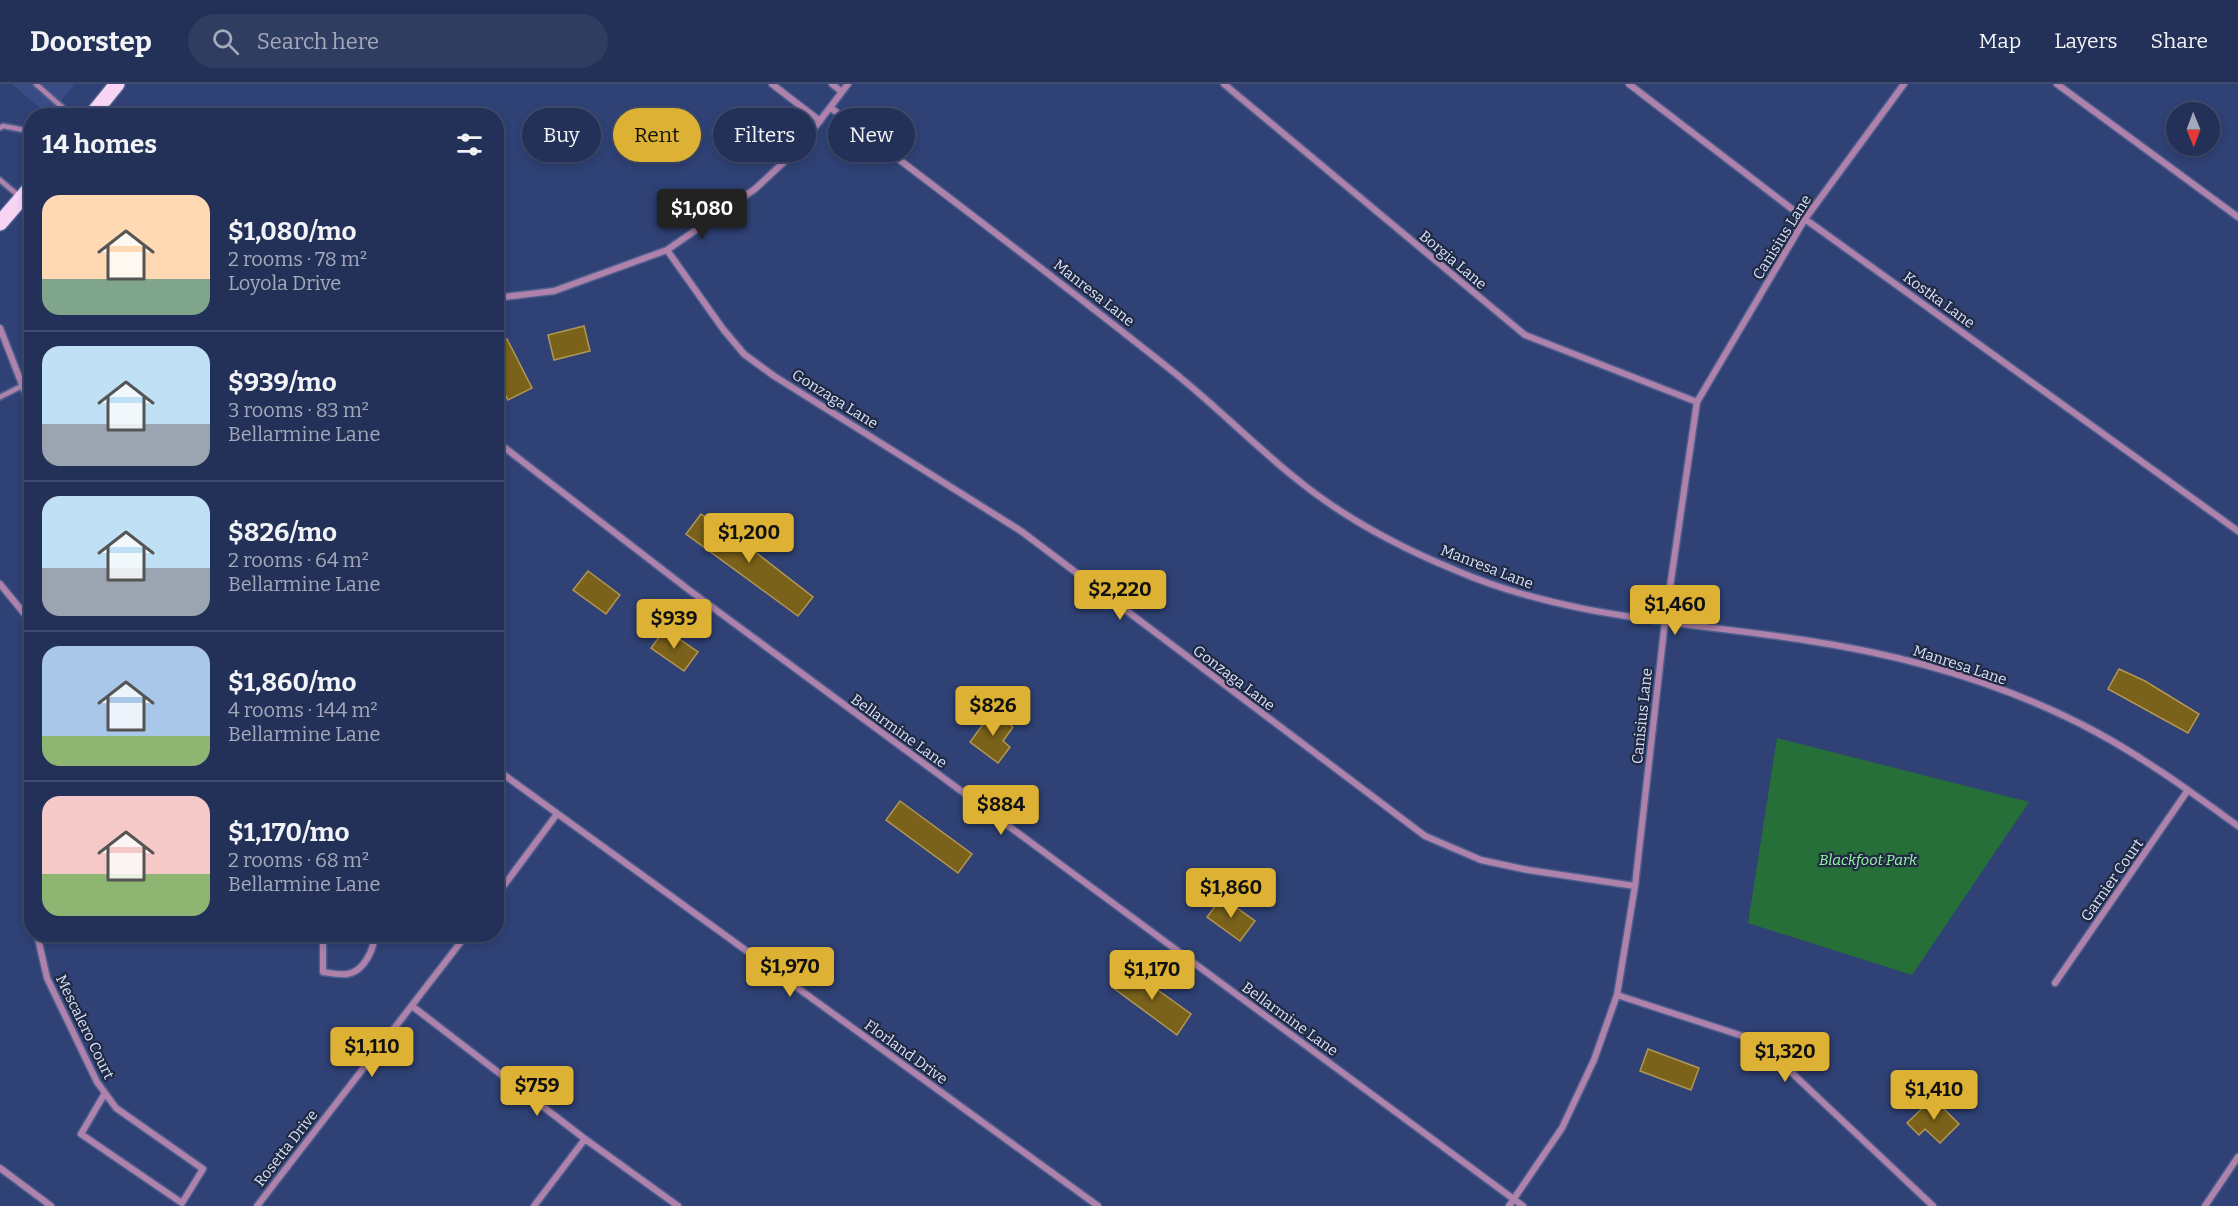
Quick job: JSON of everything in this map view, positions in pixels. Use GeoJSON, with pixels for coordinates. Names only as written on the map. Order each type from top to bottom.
{"type":"FeatureCollection","features":[{"type":"Feature","properties":{"kind":"main road"},"geometry":{"type":"LineString","coordinates":[[98,108],[117,84]]}},
{"type":"Feature","properties":{"kind":"main road"},"geometry":{"type":"LineString","coordinates":[[0,223],[24,194]]}},
{"type":"Feature","properties":{"kind":"street"},"geometry":{"type":"LineString","coordinates":[[772,84],[820,121]]}},
{"type":"Feature","properties":{"kind":"street"},"geometry":{"type":"LineString","coordinates":[[832,84],[842,92]]}},
{"type":"Feature","properties":{"kind":"street"},"geometry":{"type":"LineString","coordinates":[[831,108],[848,84]]}},
{"type":"Feature","properties":{"kind":"street","name":"Borgia Lane"},"geometry":{"type":"LineString","coordinates":[[1224,84],[1525,335],[1697,402]]}},
{"type":"Feature","properties":{"kind":"street","name":"Kostka Lane"},"geometry":{"type":"LineString","coordinates":[[1629,84],[1805,219],[2238,531]]}},
{"type":"Feature","properties":{"kind":"street","name":"Canisius Lane"},"geometry":{"type":"LineString","coordinates":[[1509,1206],[1562,1128],[1594,1060],[1617,995],[1635,886],[1665,621],[1697,402],[1805,219],[1904,84]]}},
{"type":"Feature","properties":{"kind":"street"},"geometry":{"type":"LineString","coordinates":[[2057,84],[2238,217]]}},
{"type":"Feature","properties":{"kind":"street"},"geometry":{"type":"LineString","coordinates":[[504,297],[554,291],[667,250],[755,189],[799,148],[828,112]]}},
{"type":"Feature","properties":{"kind":"street","name":"Manresa Lane"},"geometry":{"type":"LineString","coordinates":[[901,162],[1177,375],[1297,480],[1374,531],[1454,570],[1509,591],[1566,607],[1808,640],[1917,662],[2034,702],[2098,733],[2188,790],[2238,826]]}},
{"type":"Feature","properties":{"kind":"street","name":"Gonzaga Lane"},"geometry":{"type":"LineString","coordinates":[[667,250],[723,329],[744,354],[774,376],[1021,531],[1425,836],[1481,860],[1528,870],[1635,886]]}},
{"type":"Feature","properties":{"kind":"street"},"geometry":{"type":"LineString","coordinates":[[0,330],[24,391]]}},
{"type":"Feature","properties":{"kind":"street","name":"Bellarmine Lane"},"geometry":{"type":"LineString","coordinates":[[504,447],[689,590],[1523,1206]]}},
{"type":"Feature","properties":{"kind":"street"},"geometry":{"type":"LineString","coordinates":[[0,584],[24,613]]}},
{"type":"Feature","properties":{"kind":"street","name":"Florland Drive"},"geometry":{"type":"LineString","coordinates":[[504,775],[1098,1206]]}},
{"type":"Feature","properties":{"kind":"street","name":"Garnier Court"},"geometry":{"type":"LineString","coordinates":[[2055,984],[2188,790]]}},
{"type":"Feature","properties":{"kind":"street"},"geometry":{"type":"LineString","coordinates":[[504,885],[557,814]]}},
{"type":"Feature","properties":{"kind":"street","name":"Mescalero Court"},"geometry":{"type":"LineString","coordinates":[[39,942],[47,978],[97,1082],[116,1108],[203,1169],[182,1203],[81,1134],[105,1093]]}},
{"type":"Feature","properties":{"kind":"street"},"geometry":{"type":"LineString","coordinates":[[323,942],[322,972],[349,974],[363,964],[374,947],[374,942]]}},
{"type":"Feature","properties":{"kind":"street","name":"Rosetta Drive"},"geometry":{"type":"LineString","coordinates":[[257,1206],[461,942]]}},
{"type":"Feature","properties":{"kind":"street"},"geometry":{"type":"LineString","coordinates":[[1617,995],[1758,1041],[1932,1206]]}},
{"type":"Feature","properties":{"kind":"street"},"geometry":{"type":"LineString","coordinates":[[412,1006],[585,1139],[678,1206]]}},
{"type":"Feature","properties":{"kind":"street"},"geometry":{"type":"LineString","coordinates":[[534,1206],[585,1139]]}},
{"type":"Feature","properties":{"kind":"street"},"geometry":{"type":"LineString","coordinates":[[2205,1206],[2238,1157]]}},
{"type":"Feature","properties":{"kind":"street"},"geometry":{"type":"LineString","coordinates":[[0,1168],[42,1203],[51,1206]]}},
{"type":"Feature","properties":{"kind":"lane"},"geometry":{"type":"LineString","coordinates":[[36,84],[63,108]]}},
{"type":"Feature","properties":{"kind":"lane"},"geometry":{"type":"LineString","coordinates":[[0,128],[14,127],[24,132]]}},
{"type":"Feature","properties":{"kind":"lane"},"geometry":{"type":"LineString","coordinates":[[0,180],[24,191]]}},
{"type":"Feature","properties":{"kind":"lane"},"geometry":{"type":"LineString","coordinates":[[0,398],[22,386]]}},
{"type":"Feature","properties":{"kind":"shaded area"},"geometry":{"type":"Polygon","coordinates":[[[12,84],[75,84],[56,108],[40,108],[12,84]]]}},
{"type":"Feature","properties":{"kind":"green space","name":"Blackfoot Park"},"geometry":{"type":"Polygon","coordinates":[[[1777,738],[2029,802],[1912,975],[1748,923],[1777,738]]]}},
{"type":"Feature","properties":{"kind":"building"},"geometry":{"type":"Polygon","coordinates":[[[584,326],[590,351],[554,360],[548,335],[584,326]]]}},
{"type":"Feature","properties":{"kind":"building"},"geometry":{"type":"Polygon","coordinates":[[[507,339],[532,388],[508,400],[504,392],[504,340],[507,339]]]}},
{"type":"Feature","properties":{"kind":"building"},"geometry":{"type":"Polygon","coordinates":[[[701,514],[745,544],[813,597],[798,616],[686,534],[701,514]]]}},
{"type":"Feature","properties":{"kind":"building"},"geometry":{"type":"Polygon","coordinates":[[[588,571],[620,595],[606,614],[573,590],[588,571]]]}},
{"type":"Feature","properties":{"kind":"building"},"geometry":{"type":"Polygon","coordinates":[[[665,629],[698,652],[684,671],[651,648],[665,629]]]}},
{"type":"Feature","properties":{"kind":"building"},"geometry":{"type":"Polygon","coordinates":[[[2119,669],[2145,681],[2199,714],[2188,733],[2108,689],[2119,669]]]}},
{"type":"Feature","properties":{"kind":"building"},"geometry":{"type":"Polygon","coordinates":[[[992,712],[1013,727],[1003,741],[1010,747],[998,763],[970,742],[992,712]]]}},
{"type":"Feature","properties":{"kind":"building"},"geometry":{"type":"Polygon","coordinates":[[[900,801],[972,854],[958,873],[886,820],[900,801]]]}},
{"type":"Feature","properties":{"kind":"building"},"geometry":{"type":"Polygon","coordinates":[[[1222,897],[1255,921],[1240,941],[1207,917],[1222,897]]]}},
{"type":"Feature","properties":{"kind":"building"},"geometry":{"type":"Polygon","coordinates":[[[1126,967],[1191,1014],[1177,1035],[1112,987],[1126,967]]]}},
{"type":"Feature","properties":{"kind":"building"},"geometry":{"type":"Polygon","coordinates":[[[1648,1049],[1699,1068],[1691,1090],[1640,1071],[1648,1049]]]}},
{"type":"Feature","properties":{"kind":"building"},"geometry":{"type":"Polygon","coordinates":[[[1933,1098],[1959,1124],[1940,1143],[1925,1129],[1919,1135],[1907,1123],[1933,1098]]]}}]}
